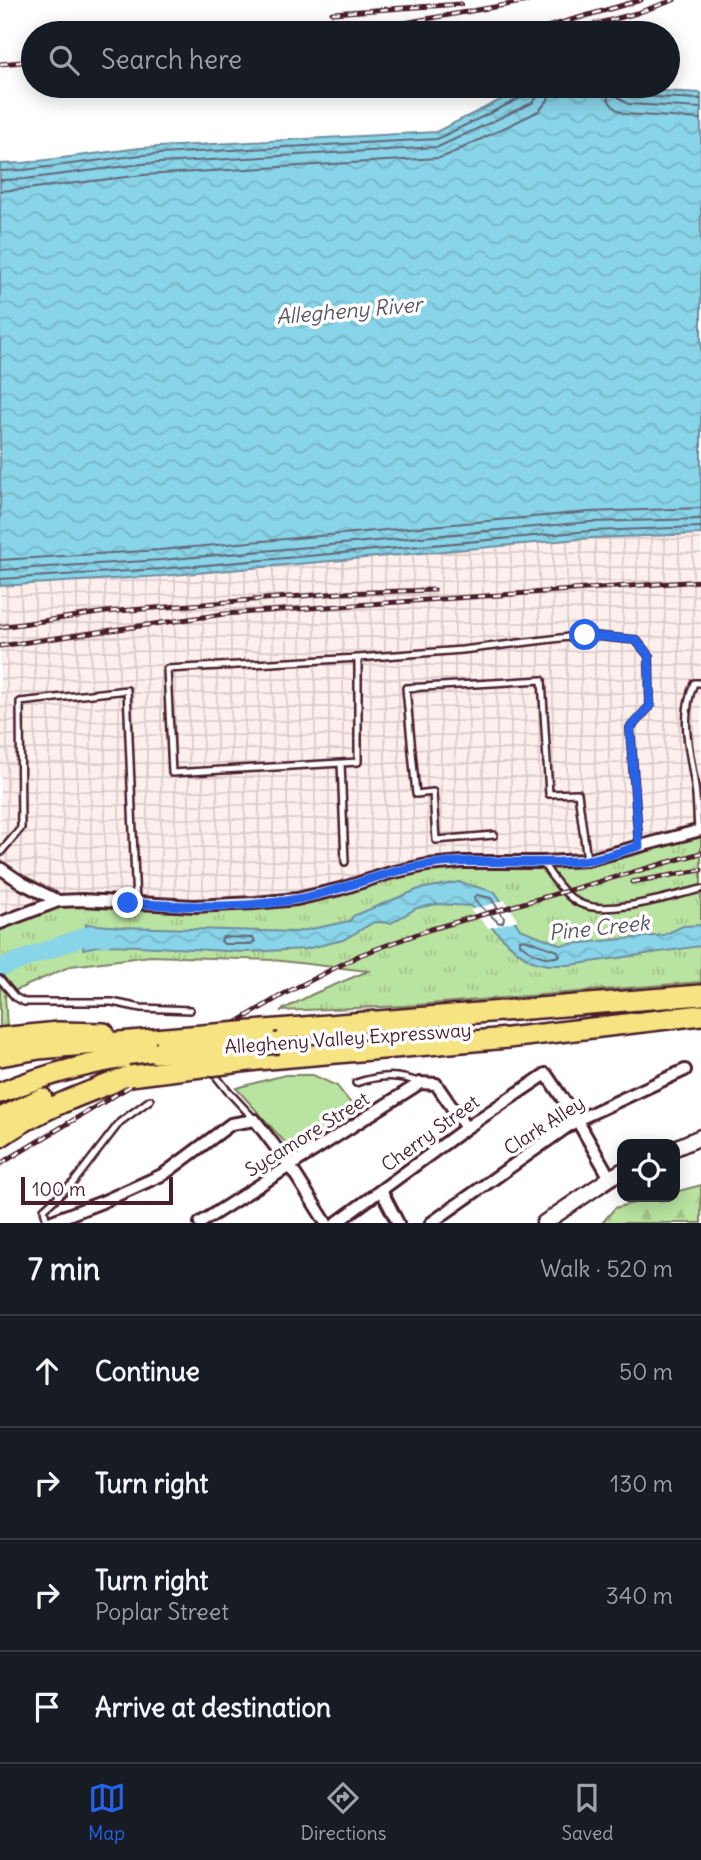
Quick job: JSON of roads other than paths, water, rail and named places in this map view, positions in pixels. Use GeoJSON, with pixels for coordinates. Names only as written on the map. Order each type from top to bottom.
{"type":"FeatureCollection","features":[{"type":"Feature","properties":{"kind":"highway","name":"Allegheny Valley Expressway"},"geometry":{"type":"LineString","coordinates":[[0,1093],[61,1070],[160,1045],[297,1028],[701,995]]}},
{"type":"Feature","properties":{"kind":"highway","name":"Allegheny Valley Expressway"},"geometry":{"type":"LineString","coordinates":[[0,1056],[77,1046],[279,1043],[435,1030],[701,1015]]}},
{"type":"Feature","properties":{"kind":"highway"},"geometry":{"type":"LineString","coordinates":[[0,1118],[48,1096],[108,1078],[257,1060],[508,1038],[701,1015]]}},
{"type":"Feature","properties":{"kind":"highway"},"geometry":{"type":"LineString","coordinates":[[0,1038],[83,1032],[160,1045]]}},
{"type":"Feature","properties":{"kind":"highway"},"geometry":{"type":"LineString","coordinates":[[0,1070],[77,1046]]}},
{"type":"Feature","properties":{"kind":"highway"},"geometry":{"type":"LineString","coordinates":[[0,1136],[41,1111],[130,1076]]}},
{"type":"Feature","properties":{"kind":"street"},"geometry":{"type":"LineString","coordinates":[[0,923],[58,901],[194,906],[297,899],[427,865],[587,860],[700,831]]}},
{"type":"Feature","properties":{"kind":"street"},"geometry":{"type":"LineString","coordinates":[[0,867],[22,883],[58,901]]}},
{"type":"Feature","properties":{"kind":"street","name":"Clark Alley"},"geometry":{"type":"LineString","coordinates":[[431,1223],[577,1120],[685,1070]]}},
{"type":"Feature","properties":{"kind":"street","name":"Cherry Street"},"geometry":{"type":"LineString","coordinates":[[336,1223],[545,1074],[577,1120]]}},
{"type":"Feature","properties":{"kind":"street"},"geometry":{"type":"LineString","coordinates":[[420,1083],[436,1084],[466,1128]]}},
{"type":"Feature","properties":{"kind":"street","name":"Sycamore Street"},"geometry":{"type":"LineString","coordinates":[[200,1223],[420,1083]]}},
{"type":"Feature","properties":{"kind":"street"},"geometry":{"type":"LineString","coordinates":[[47,1223],[164,1174],[231,1124],[255,1120],[290,1166],[326,1223]]}},
{"type":"Feature","properties":{"kind":"street"},"geometry":{"type":"LineString","coordinates":[[544,1223],[616,1174],[577,1120]]}},
{"type":"Feature","properties":{"kind":"street"},"geometry":{"type":"LineString","coordinates":[[680,1146],[701,1138]]}},
{"type":"Feature","properties":{"kind":"street"},"geometry":{"type":"LineString","coordinates":[[381,1190],[398,1223]]}},
{"type":"Feature","properties":{"kind":"lane"},"geometry":{"type":"LineString","coordinates":[[358,658],[358,762],[173,773],[167,669],[462,650],[585,635],[636,640],[649,656],[650,706],[630,728],[639,846]]}},
{"type":"Feature","properties":{"kind":"lane"},"geometry":{"type":"LineString","coordinates":[[494,835],[436,840],[433,792],[416,794],[406,688],[542,680],[549,794],[578,793],[587,860]]}},
{"type":"Feature","properties":{"kind":"lane"},"geometry":{"type":"LineString","coordinates":[[697,683],[688,699],[686,737],[700,831]]}},
{"type":"Feature","properties":{"kind":"lane"},"geometry":{"type":"LineString","coordinates":[[0,853],[21,828],[20,702],[127,690],[136,904]]}},
{"type":"Feature","properties":{"kind":"lane"},"geometry":{"type":"LineString","coordinates":[[341,763],[345,862]]}},
{"type":"Feature","properties":{"kind":"lane"},"geometry":{"type":"LineString","coordinates":[[542,862],[571,897],[578,903],[589,906],[606,908],[634,904],[701,889]]}},
{"type":"Feature","properties":{"kind":"lane"},"geometry":{"type":"LineString","coordinates":[[0,979],[15,997],[24,1002],[112,1002],[141,1008],[190,1010]]}},
{"type":"Feature","properties":{"kind":"lane"},"geometry":{"type":"LineString","coordinates":[[200,1056],[255,1120]]}},
{"type":"Feature","properties":{"kind":"lane"},"geometry":{"type":"LineString","coordinates":[[356,1083],[387,1075],[420,1083]]}},
{"type":"Feature","properties":{"kind":"lane"},"geometry":{"type":"LineString","coordinates":[[47,1223],[44,1209],[73,1183],[120,1122],[150,1100]]}},
{"type":"Feature","properties":{"kind":"water","name":"Allegheny River"},"geometry":{"type":"Polygon","coordinates":[[[680,92],[701,93],[701,534],[591,538],[162,576],[0,586],[0,164],[140,148],[436,132],[505,98],[680,98],[680,92]]]}},
{"type":"Feature","properties":{"kind":"water"},"geometry":{"type":"Polygon","coordinates":[[[459,882],[495,892],[520,929],[561,945],[664,935],[683,926],[701,925],[701,946],[570,965],[541,964],[525,957],[471,906],[437,904],[417,908],[391,923],[374,922],[343,940],[306,949],[244,952],[103,945],[83,949],[86,924],[296,932],[350,921],[353,916],[419,889],[459,882]]]}},
{"type":"Feature","properties":{"kind":"waterway","name":"Pine Creek"},"geometry":{"type":"LineString","coordinates":[[0,968],[85,936],[106,937]]}},
{"type":"Feature","properties":{"kind":"railway"},"geometry":{"type":"LineString","coordinates":[[415,21],[533,0]]}},
{"type":"Feature","properties":{"kind":"railway"},"geometry":{"type":"LineString","coordinates":[[568,21],[641,0]]}},
{"type":"Feature","properties":{"kind":"railway"},"geometry":{"type":"LineString","coordinates":[[607,21],[674,0]]}},
{"type":"Feature","properties":{"kind":"railway"},"geometry":{"type":"LineString","coordinates":[[332,13],[461,4]]}},
{"type":"Feature","properties":{"kind":"railway"},"geometry":{"type":"LineString","coordinates":[[0,64],[21,62]]}},
{"type":"Feature","properties":{"kind":"railway"},"geometry":{"type":"LineString","coordinates":[[0,646],[224,614],[701,581]]}},
{"type":"Feature","properties":{"kind":"railway"},"geometry":{"type":"LineString","coordinates":[[0,627],[106,612],[339,593],[434,590]]}},
{"type":"Feature","properties":{"kind":"railway"},"geometry":{"type":"LineString","coordinates":[[0,1164],[284,994],[360,955],[428,930],[701,853]]}},
{"type":"Feature","properties":{"kind":"railway"},"geometry":{"type":"LineString","coordinates":[[632,882],[701,870]]}}]}
